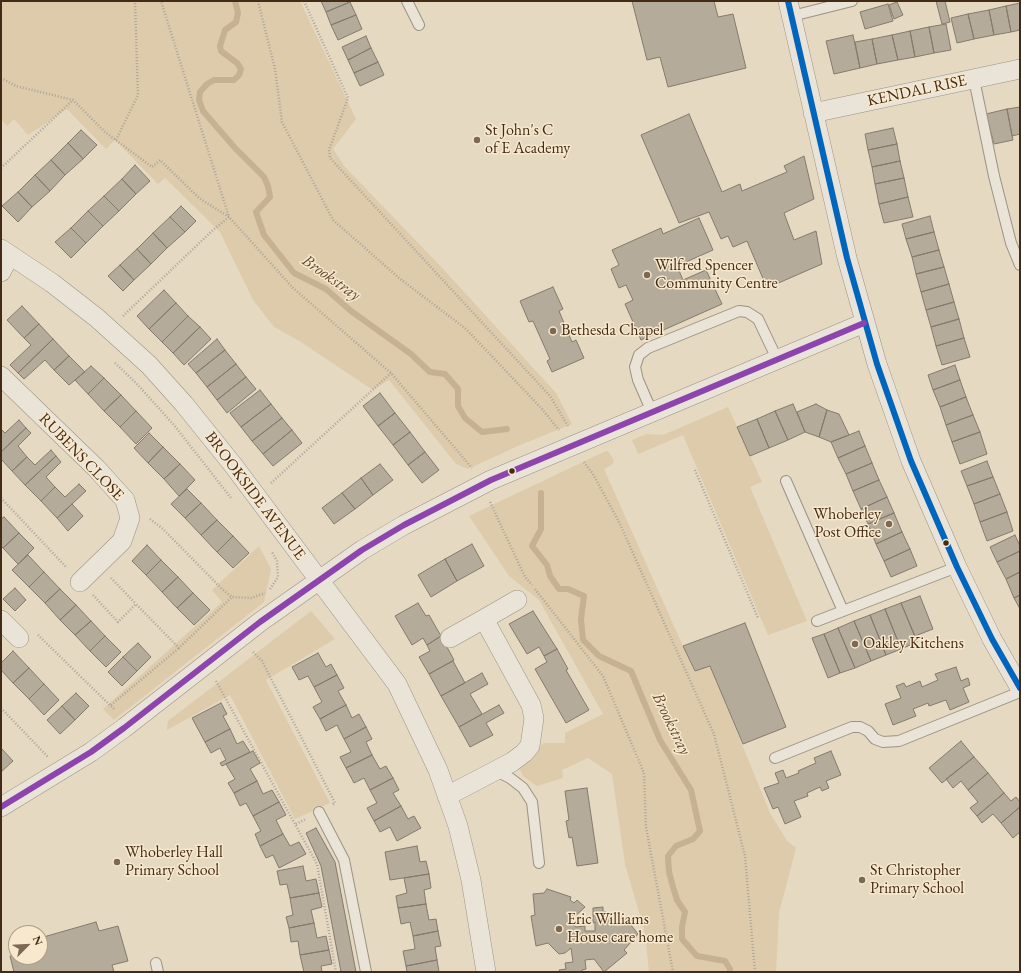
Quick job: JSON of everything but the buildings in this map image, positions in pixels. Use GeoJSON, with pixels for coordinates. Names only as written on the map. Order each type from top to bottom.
{"type":"FeatureCollection","features":[{"type":"Feature","properties":{"kind":"street"},"geometry":{"type":"LineString","coordinates":[[790,9],[813,113],[864,323],[876,364],[911,460],[957,567],[992,639],[1020,688]]}},
{"type":"Feature","properties":{"kind":"street","name":"KENDAL RISE"},"geometry":{"type":"LineString","coordinates":[[813,113],[1020,69]]}},
{"type":"Feature","properties":{"kind":"street"},"geometry":{"type":"LineString","coordinates":[[1,272],[6,252]]}},
{"type":"Feature","properties":{"kind":"street","name":"BROOKSIDE AVENUE"},"geometry":{"type":"LineString","coordinates":[[6,252],[52,283],[109,329],[149,365],[184,404],[397,684],[438,770],[458,826],[471,880],[486,972]]}},
{"type":"Feature","properties":{"kind":"street"},"geometry":{"type":"LineString","coordinates":[[1,807],[91,752],[318,580],[362,550],[404,525],[482,484],[547,455],[572,446],[864,323]]}},
{"type":"Feature","properties":{"kind":"street","name":"RUBENS CLOSE"},"geometry":{"type":"LineString","coordinates":[[1,376],[96,468],[125,500],[130,518],[122,541],[80,582]]}},
{"type":"Feature","properties":{"kind":"street"},"geometry":{"type":"LineString","coordinates":[[450,638],[517,600]]}},
{"type":"Feature","properties":{"kind":"street"},"geometry":{"type":"LineString","coordinates":[[447,796],[496,771],[524,753],[530,746],[534,718],[531,706],[484,619]]}},
{"type":"Feature","properties":{"kind":"street"},"geometry":{"type":"LineString","coordinates":[[1,620],[19,638]]}},
{"type":"Feature","properties":{"kind":"lane"},"geometry":{"type":"LineString","coordinates":[[407,1],[419,25]]}},
{"type":"Feature","properties":{"kind":"lane"},"geometry":{"type":"LineString","coordinates":[[790,9],[852,1]]}},
{"type":"Feature","properties":{"kind":"lane"},"geometry":{"type":"LineString","coordinates":[[974,79],[994,176],[1011,243],[1020,265]]}},
{"type":"Feature","properties":{"kind":"lane"},"geometry":{"type":"LineString","coordinates":[[652,412],[638,380],[636,367],[639,355],[648,348],[739,311],[747,312],[758,319],[777,360]]}},
{"type":"Feature","properties":{"kind":"lane"},"geometry":{"type":"LineString","coordinates":[[786,480],[842,611]]}},
{"type":"Feature","properties":{"kind":"lane"},"geometry":{"type":"LineString","coordinates":[[817,620],[957,567]]}},
{"type":"Feature","properties":{"kind":"lane"},"geometry":{"type":"LineString","coordinates":[[775,758],[852,727],[860,727],[868,731],[875,739],[883,742],[899,741],[1020,692]]}},
{"type":"Feature","properties":{"kind":"lane"},"geometry":{"type":"LineString","coordinates":[[496,771],[510,778],[523,788],[532,802],[539,863]]}},
{"type":"Feature","properties":{"kind":"lane"},"geometry":{"type":"LineString","coordinates":[[319,812],[344,860],[366,972]]}},
{"type":"Feature","properties":{"kind":"path"},"geometry":{"type":"LineString","coordinates":[[116,140],[138,95],[135,1]]}},
{"type":"Feature","properties":{"kind":"path"},"geometry":{"type":"LineString","coordinates":[[161,1],[228,217]]}},
{"type":"Feature","properties":{"kind":"path"},"geometry":{"type":"LineString","coordinates":[[258,1],[275,69],[282,122],[333,220],[399,278],[466,329],[542,410],[572,446],[593,474],[619,522],[714,734],[744,856],[755,972]]}},
{"type":"Feature","properties":{"kind":"path"},"geometry":{"type":"LineString","coordinates":[[304,1],[348,98],[329,150],[330,158],[550,396],[570,428],[572,446]]}},
{"type":"Feature","properties":{"kind":"path"},"geometry":{"type":"LineString","coordinates":[[1,78],[16,86],[73,100],[116,140],[152,168],[160,160],[200,198],[228,217],[293,288],[392,373],[469,464],[482,484],[506,532],[525,577],[603,676],[624,723],[644,773],[646,826],[673,972]]}},
{"type":"Feature","properties":{"kind":"path"},"geometry":{"type":"LineString","coordinates":[[1,168],[73,100]]}},
{"type":"Feature","properties":{"kind":"path"},"geometry":{"type":"LineString","coordinates":[[109,329],[212,230],[228,217]]}},
{"type":"Feature","properties":{"kind":"path"},"geometry":{"type":"LineString","coordinates":[[114,362],[136,383],[174,426],[234,501]]}},
{"type":"Feature","properties":{"kind":"path"},"geometry":{"type":"LineString","coordinates":[[254,495],[269,485],[392,373]]}},
{"type":"Feature","properties":{"kind":"path"},"geometry":{"type":"LineString","coordinates":[[695,470],[758,618]]}},
{"type":"Feature","properties":{"kind":"path"},"geometry":{"type":"LineString","coordinates":[[1,498],[118,622],[136,604]]}},
{"type":"Feature","properties":{"kind":"path"},"geometry":{"type":"LineString","coordinates":[[125,500],[163,529],[223,590],[232,597],[251,598],[269,592],[278,577],[277,560],[270,550]]}},
{"type":"Feature","properties":{"kind":"path"},"geometry":{"type":"LineString","coordinates":[[98,565],[179,648]]}},
{"type":"Feature","properties":{"kind":"path"},"geometry":{"type":"LineString","coordinates":[[111,706],[179,648],[232,597]]}},
{"type":"Feature","properties":{"kind":"path"},"geometry":{"type":"LineString","coordinates":[[19,638],[30,628],[111,706],[128,725]]}},
{"type":"Feature","properties":{"kind":"path"},"geometry":{"type":"LineString","coordinates":[[240,638],[262,661],[335,803],[296,824]]}},
{"type":"Feature","properties":{"kind":"path"},"geometry":{"type":"LineString","coordinates":[[204,667],[218,684],[317,864],[336,972]]}},
{"type":"Feature","properties":{"kind":"path"},"geometry":{"type":"LineString","coordinates":[[1,708],[61,770]]}},
{"type":"Feature","properties":{"kind":"shaded area"},"geometry":{"type":"Polygon","coordinates":[[[1,1],[300,1],[356,119],[333,149],[345,167],[446,272],[556,393],[572,424],[520,445],[468,469],[456,464],[389,380],[373,390],[301,342],[274,327],[253,300],[220,232],[165,178],[158,184],[115,140],[106,149],[67,109],[28,135],[14,119],[7,126],[1,119],[1,1]]]}},
{"type":"Feature","properties":{"kind":"shaded area"},"geometry":{"type":"Polygon","coordinates":[[[728,407],[762,482],[750,487],[807,621],[768,635],[683,435],[638,454],[632,440],[647,434],[663,435],[728,407]]]}},
{"type":"Feature","properties":{"kind":"shaded area"},"geometry":{"type":"Polygon","coordinates":[[[606,451],[609,452],[614,461],[612,465],[604,469],[694,671],[710,666],[770,813],[787,841],[796,848],[779,913],[776,972],[649,972],[645,933],[625,864],[612,774],[588,758],[562,770],[563,778],[537,786],[523,776],[520,769],[532,758],[543,743],[565,743],[565,733],[603,714],[539,600],[509,576],[469,516],[606,451]]]}},
{"type":"Feature","properties":{"kind":"shaded area"},"geometry":{"type":"Polygon","coordinates":[[[259,546],[271,569],[264,602],[114,720],[103,709],[222,602],[212,590],[259,546]]]}},
{"type":"Feature","properties":{"kind":"shaded area"},"geometry":{"type":"Polygon","coordinates":[[[311,611],[335,639],[266,680],[330,803],[295,819],[230,695],[167,730],[168,721],[311,611]]]}},
{"type":"Feature","properties":{"kind":"waterway","name":"Brookstray"},"geometry":{"type":"LineString","coordinates":[[235,1],[238,13],[236,22],[225,30],[220,46],[221,51],[237,63],[241,69],[239,75],[234,80],[214,80],[207,84],[200,92],[199,100],[203,111],[235,148],[264,177],[268,186],[270,197],[256,212],[264,235],[294,273],[326,289],[351,311],[411,354],[430,372],[445,374],[458,389],[458,406],[465,418],[482,432],[507,429]]}},
{"type":"Feature","properties":{"kind":"waterway","name":"Brookstray"},"geometry":{"type":"LineString","coordinates":[[541,493],[541,529],[532,546],[547,565],[550,576],[559,589],[568,589],[584,596],[581,619],[583,640],[599,656],[631,671],[660,740],[691,790],[700,831],[693,839],[676,846],[668,856],[669,872],[673,887],[677,900],[685,912],[682,927],[682,939],[697,956],[725,961],[730,969],[730,972]]}},
{"type":"Feature","properties":{"kind":"transit line"},"geometry":{"type":"LineString","coordinates":[[788,1],[847,258],[877,364],[911,461],[957,567],[992,639],[1020,688]]}},
{"type":"Feature","properties":{"kind":"transit line"},"geometry":{"type":"LineString","coordinates":[[1,807],[91,752],[260,622],[362,550],[404,525],[491,480],[864,323]]}},
{"type":"Feature","properties":{"kind":"place","name":"St John's C of E Academy"},"geometry":{"type":"Point","coordinates":[477,140]}},
{"type":"Feature","properties":{"kind":"place","name":"Wilfred Spencer Community Centre"},"geometry":{"type":"Point","coordinates":[647,275]}},
{"type":"Feature","properties":{"kind":"place","name":"Bethesda Chapel"},"geometry":{"type":"Point","coordinates":[553,331]}},
{"type":"Feature","properties":{"kind":"place","name":"Whoberley Post Office"},"geometry":{"type":"Point","coordinates":[889,524]}},
{"type":"Feature","properties":{"kind":"place","name":"Oakley Kitchens"},"geometry":{"type":"Point","coordinates":[855,644]}},
{"type":"Feature","properties":{"kind":"place","name":"Whoberley Hall Primary School"},"geometry":{"type":"Point","coordinates":[117,862]}},
{"type":"Feature","properties":{"kind":"place","name":"St Christopher Primary School"},"geometry":{"type":"Point","coordinates":[862,880]}},
{"type":"Feature","properties":{"kind":"place","name":"Eric Williams House care home"},"geometry":{"type":"Point","coordinates":[559,929]}}]}
